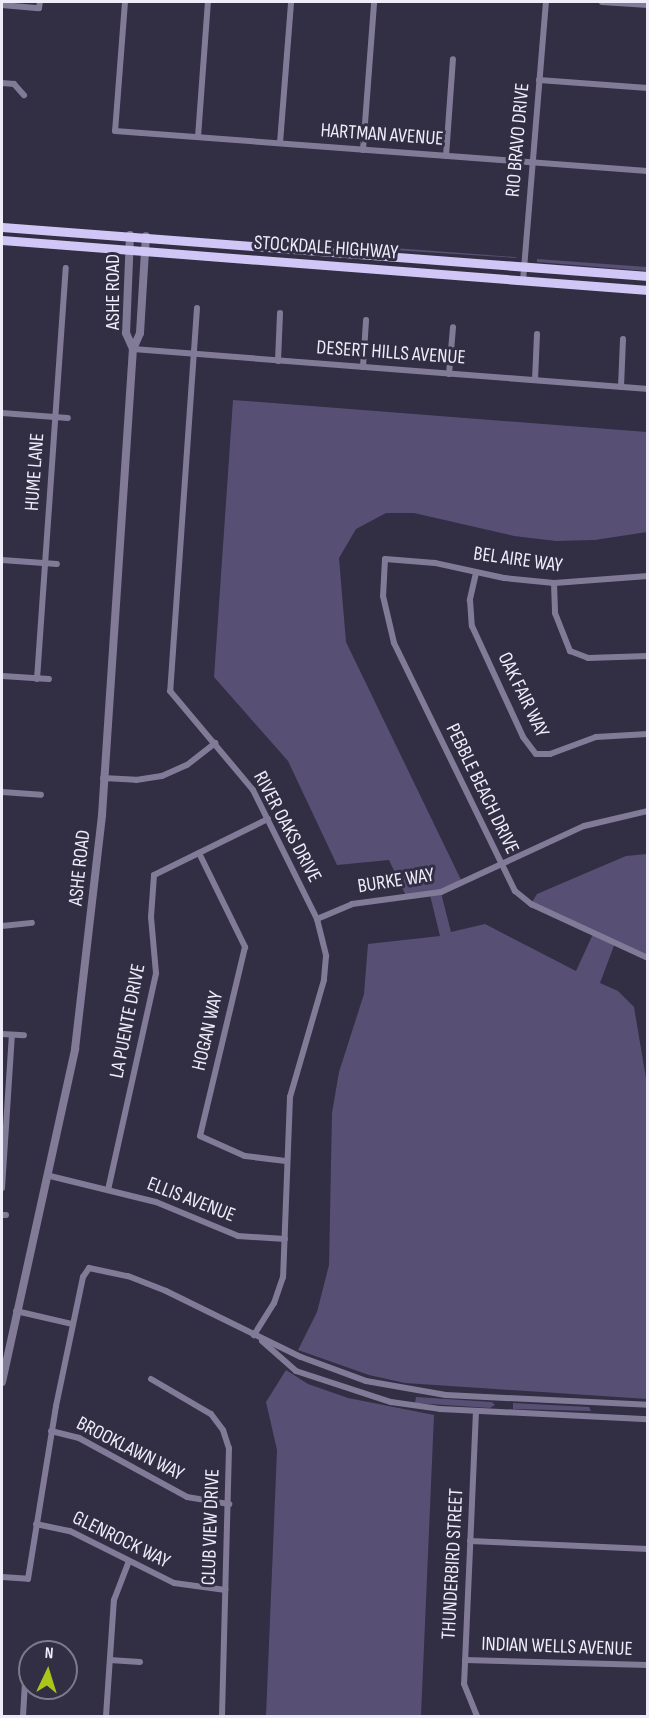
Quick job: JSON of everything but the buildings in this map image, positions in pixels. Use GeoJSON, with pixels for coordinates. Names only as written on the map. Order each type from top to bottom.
{"type":"FeatureCollection","features":[{"type":"Feature","properties":{"kind":"main road","name":"STOCKDALE HIGHWAY"},"geometry":{"type":"LineString","coordinates":[[2,227],[146,236],[648,276]]}},
{"type":"Feature","properties":{"kind":"main road","name":"STOCKDALE HIGHWAY"},"geometry":{"type":"LineString","coordinates":[[2,240],[648,290]]}},
{"type":"Feature","properties":{"kind":"street","name":"HARTMAN AVENUE"},"geometry":{"type":"LineString","coordinates":[[125,2],[115,131],[648,171]]}},
{"type":"Feature","properties":{"kind":"street"},"geometry":{"type":"LineString","coordinates":[[198,137],[208,2]]}},
{"type":"Feature","properties":{"kind":"street"},"geometry":{"type":"LineString","coordinates":[[280,144],[291,2]]}},
{"type":"Feature","properties":{"kind":"street"},"geometry":{"type":"LineString","coordinates":[[363,150],[374,2]]}},
{"type":"Feature","properties":{"kind":"street","name":"RIO BRAVO DRIVE"},"geometry":{"type":"LineString","coordinates":[[523,281],[546,2]]}},
{"type":"Feature","properties":{"kind":"street"},"geometry":{"type":"LineString","coordinates":[[602,2],[648,5]]}},
{"type":"Feature","properties":{"kind":"street"},"geometry":{"type":"LineString","coordinates":[[2,5],[40,5]]}},
{"type":"Feature","properties":{"kind":"street"},"geometry":{"type":"LineString","coordinates":[[446,156],[453,59]]}},
{"type":"Feature","properties":{"kind":"street"},"geometry":{"type":"LineString","coordinates":[[539,80],[648,88]]}},
{"type":"Feature","properties":{"kind":"street"},"geometry":{"type":"LineString","coordinates":[[2,83],[14,84],[24,95]]}},
{"type":"Feature","properties":{"kind":"street","name":"ASHE ROAD"},"geometry":{"type":"LineString","coordinates":[[130,235],[126,333],[133,349]]}},
{"type":"Feature","properties":{"kind":"street","name":"ASHE ROAD"},"geometry":{"type":"LineString","coordinates":[[2,1382],[16,1311],[50,1176],[75,1049],[103,778],[133,349],[140,333],[146,236]]}},
{"type":"Feature","properties":{"kind":"street","name":"HUME LANE"},"geometry":{"type":"LineString","coordinates":[[37,679],[66,268]]}},
{"type":"Feature","properties":{"kind":"street","name":"RIVER OAKS DRIVE"},"geometry":{"type":"LineString","coordinates":[[197,308],[170,691],[243,777],[268,819],[317,919],[325,942],[326,969],[295,1072],[286,1161],[285,1239],[279,1291],[254,1335]]}},
{"type":"Feature","properties":{"kind":"street"},"geometry":{"type":"LineString","coordinates":[[278,361],[280,313]]}},
{"type":"Feature","properties":{"kind":"street"},"geometry":{"type":"LineString","coordinates":[[363,367],[366,320]]}},
{"type":"Feature","properties":{"kind":"street"},"geometry":{"type":"LineString","coordinates":[[449,374],[453,327]]}},
{"type":"Feature","properties":{"kind":"street"},"geometry":{"type":"LineString","coordinates":[[535,380],[537,333]]}},
{"type":"Feature","properties":{"kind":"street"},"geometry":{"type":"LineString","coordinates":[[621,387],[623,339]]}},
{"type":"Feature","properties":{"kind":"street","name":"DESERT HILLS AVENUE"},"geometry":{"type":"LineString","coordinates":[[133,349],[648,389]]}},
{"type":"Feature","properties":{"kind":"street"},"geometry":{"type":"LineString","coordinates":[[2,413],[68,418]]}},
{"type":"Feature","properties":{"kind":"street","name":"BEL AIRE WAY"},"geometry":{"type":"LineString","coordinates":[[385,559],[435,563],[476,573],[554,583],[648,576]]}},
{"type":"Feature","properties":{"kind":"street","name":"PEBBLE BEACH DRIVE"},"geometry":{"type":"LineString","coordinates":[[385,559],[384,610],[391,636],[515,891],[531,904],[648,958]]}},
{"type":"Feature","properties":{"kind":"street"},"geometry":{"type":"LineString","coordinates":[[2,560],[57,564]]}},
{"type":"Feature","properties":{"kind":"street","name":"OAK FAIR WAY"},"geometry":{"type":"LineString","coordinates":[[476,573],[470,600],[472,626],[523,737],[536,754],[550,754],[596,737],[648,734]]}},
{"type":"Feature","properties":{"kind":"street"},"geometry":{"type":"LineString","coordinates":[[554,583],[555,613],[570,651],[588,658],[648,656]]}},
{"type":"Feature","properties":{"kind":"street"},"geometry":{"type":"LineString","coordinates":[[2,676],[49,680]]}},
{"type":"Feature","properties":{"kind":"street"},"geometry":{"type":"LineString","coordinates":[[103,778],[136,780],[162,776],[187,765],[215,743]]}},
{"type":"Feature","properties":{"kind":"street"},"geometry":{"type":"LineString","coordinates":[[2,792],[41,795]]}},
{"type":"Feature","properties":{"kind":"street","name":"BURKE WAY"},"geometry":{"type":"LineString","coordinates":[[317,919],[352,904],[441,892],[592,823],[648,811]]}},
{"type":"Feature","properties":{"kind":"street","name":"LA PUENTE DRIVE"},"geometry":{"type":"LineString","coordinates":[[108,1190],[156,973],[151,917],[153,875],[268,819]]}},
{"type":"Feature","properties":{"kind":"street","name":"HOGAN WAY"},"geometry":{"type":"LineString","coordinates":[[199,853],[245,946],[200,1136],[256,1160],[286,1161]]}},
{"type":"Feature","properties":{"kind":"street"},"geometry":{"type":"LineString","coordinates":[[2,926],[32,923]]}},
{"type":"Feature","properties":{"kind":"street"},"geometry":{"type":"LineString","coordinates":[[2,1034],[24,1035]]}},
{"type":"Feature","properties":{"kind":"street"},"geometry":{"type":"LineString","coordinates":[[2,1188],[12,1035]]}},
{"type":"Feature","properties":{"kind":"street","name":"ELLIS AVENUE"},"geometry":{"type":"LineString","coordinates":[[50,1176],[163,1204],[238,1236],[285,1239]]}},
{"type":"Feature","properties":{"kind":"street"},"geometry":{"type":"LineString","coordinates":[[2,1577],[28,1579],[51,1431],[72,1324],[83,1277],[89,1268],[128,1276],[166,1291],[254,1335],[337,1372],[406,1390],[502,1398],[648,1405]]}},
{"type":"Feature","properties":{"kind":"street"},"geometry":{"type":"LineString","coordinates":[[16,1311],[72,1324]]}},
{"type":"Feature","properties":{"kind":"street"},"geometry":{"type":"LineString","coordinates":[[254,1335],[296,1371],[361,1395],[404,1404],[476,1411],[648,1419]]}},
{"type":"Feature","properties":{"kind":"street","name":"CLUB VIEW DRIVE"},"geometry":{"type":"LineString","coordinates":[[151,1379],[203,1408],[223,1430],[230,1457],[222,1716]]}},
{"type":"Feature","properties":{"kind":"street"},"geometry":{"type":"LineString","coordinates":[[404,1404],[406,1390]]}},
{"type":"Feature","properties":{"kind":"street"},"geometry":{"type":"LineString","coordinates":[[502,1398],[502,1412]]}},
{"type":"Feature","properties":{"kind":"street"},"geometry":{"type":"LineString","coordinates":[[596,1416],[597,1402]]}},
{"type":"Feature","properties":{"kind":"street","name":"THUNDERBIRD STREET"},"geometry":{"type":"LineString","coordinates":[[476,1411],[465,1660],[466,1694],[477,1716]]}},
{"type":"Feature","properties":{"kind":"street","name":"BROOKLAWN WAY"},"geometry":{"type":"LineString","coordinates":[[51,1431],[80,1438],[187,1497],[229,1504]]}},
{"type":"Feature","properties":{"kind":"street","name":"GLENROCK WAY"},"geometry":{"type":"LineString","coordinates":[[36,1524],[70,1531],[128,1563],[174,1583],[226,1590]]}},
{"type":"Feature","properties":{"kind":"street"},"geometry":{"type":"LineString","coordinates":[[470,1541],[648,1549]]}},
{"type":"Feature","properties":{"kind":"street"},"geometry":{"type":"LineString","coordinates":[[106,1716],[116,1589],[128,1563]]}},
{"type":"Feature","properties":{"kind":"street"},"geometry":{"type":"LineString","coordinates":[[110,1660],[140,1662]]}},
{"type":"Feature","properties":{"kind":"street","name":"INDIAN WELLS AVENUE"},"geometry":{"type":"LineString","coordinates":[[465,1660],[648,1665]]}},
{"type":"Feature","properties":{"kind":"street"},"geometry":{"type":"LineString","coordinates":[[23,1716],[24,1700]]}},
{"type":"Feature","properties":{"kind":"shaded area"},"geometry":{"type":"Polygon","coordinates":[[[300,241],[515,257],[517,258],[300,244],[300,241]]]}},
{"type":"Feature","properties":{"kind":"shaded area"},"geometry":{"type":"Polygon","coordinates":[[[537,259],[647,267],[647,271],[537,262],[537,259]]]}},
{"type":"Feature","properties":{"kind":"shaded area"},"geometry":{"type":"Polygon","coordinates":[[[233,400],[647,432],[647,532],[595,540],[556,541],[514,536],[414,513],[386,513],[356,529],[339,558],[346,642],[463,884],[441,893],[451,932],[485,924],[576,971],[593,934],[531,904],[537,894],[626,856],[647,854],[647,958],[615,943],[600,983],[618,991],[634,1007],[647,1084],[647,1399],[405,1383],[369,1375],[298,1350],[317,1312],[329,1265],[332,1113],[339,1072],[364,994],[368,944],[440,936],[430,895],[407,898],[389,860],[337,865],[288,761],[214,677],[233,400]]]}},
{"type":"Feature","properties":{"kind":"shaded area"},"geometry":{"type":"Polygon","coordinates":[[[286,1370],[308,1384],[348,1398],[434,1415],[421,1716],[266,1716],[277,1450],[266,1402],[286,1370]]]}},
{"type":"Feature","properties":{"kind":"shaded area"},"geometry":{"type":"Polygon","coordinates":[[[416,1397],[492,1402],[495,1405],[490,1408],[415,1403],[416,1397]]]}},
{"type":"Feature","properties":{"kind":"shaded area"},"geometry":{"type":"Polygon","coordinates":[[[513,1403],[589,1407],[591,1411],[513,1409],[513,1403]]]}}]}
